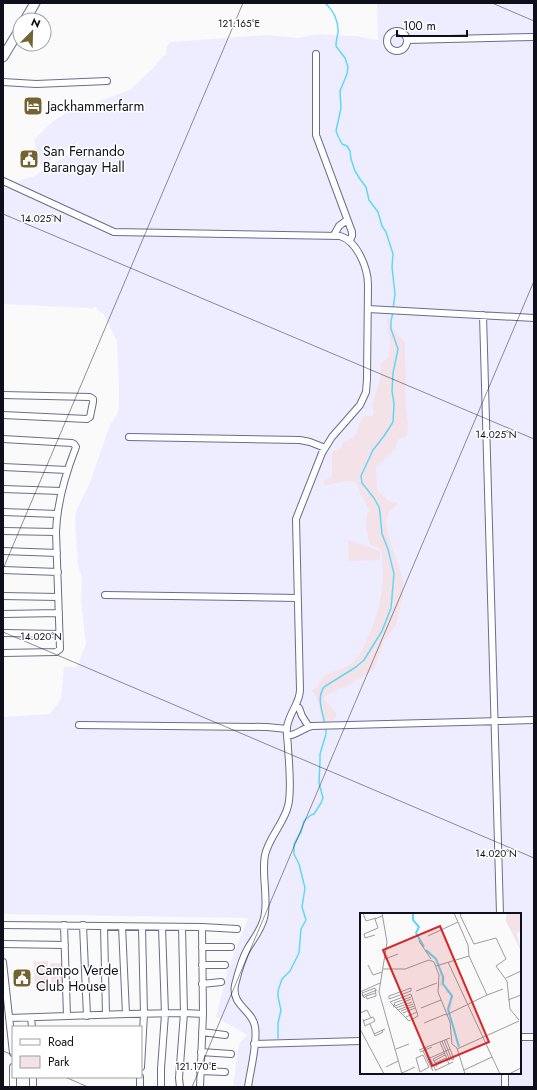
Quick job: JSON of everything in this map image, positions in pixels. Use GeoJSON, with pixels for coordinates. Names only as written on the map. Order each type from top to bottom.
{"type":"FeatureCollection","features":[{"type":"Feature","properties":{"kind":"highway"},"geometry":{"type":"LineString","coordinates":[[30,12],[35,3]]}},
{"type":"Feature","properties":{"kind":"highway"},"geometry":{"type":"LineString","coordinates":[[3,57],[12,42]]}},
{"type":"Feature","properties":{"kind":"street"},"geometry":{"type":"LineString","coordinates":[[407,40],[534,37]]}},
{"type":"Feature","properties":{"kind":"street"},"geometry":{"type":"LineString","coordinates":[[316,54],[316,135],[352,234],[350,240]]}},
{"type":"Feature","properties":{"kind":"street"},"geometry":{"type":"LineString","coordinates":[[3,82],[36,84],[108,81]]}},
{"type":"Feature","properties":{"kind":"street"},"geometry":{"type":"LineString","coordinates":[[3,181],[114,232],[334,235],[343,237],[350,240],[357,249],[368,277],[367,379],[365,396],[356,410],[339,428],[325,448],[304,496],[295,522],[300,695],[287,729],[290,797],[285,815],[272,837],[266,852],[264,862],[264,918],[259,932],[247,951],[238,974],[235,988],[237,1001],[254,1022],[256,1033],[248,1087]]}},
{"type":"Feature","properties":{"kind":"street"},"geometry":{"type":"LineString","coordinates":[[334,235],[338,227],[347,220]]}},
{"type":"Feature","properties":{"kind":"street"},"geometry":{"type":"LineString","coordinates":[[368,309],[534,318]]}},
{"type":"Feature","properties":{"kind":"street"},"geometry":{"type":"LineString","coordinates":[[483,315],[500,913]]}},
{"type":"Feature","properties":{"kind":"street"},"geometry":{"type":"LineString","coordinates":[[3,395],[90,397],[93,402],[90,417],[87,419],[3,415]]}},
{"type":"Feature","properties":{"kind":"street"},"geometry":{"type":"LineString","coordinates":[[129,438],[300,440],[325,448]]}},
{"type":"Feature","properties":{"kind":"street"},"geometry":{"type":"LineString","coordinates":[[3,439],[74,444],[76,447],[66,470],[57,514],[56,532],[60,649],[58,651],[3,653]]}},
{"type":"Feature","properties":{"kind":"street"},"geometry":{"type":"LineString","coordinates":[[3,467],[66,470]]}},
{"type":"Feature","properties":{"kind":"street"},"geometry":{"type":"LineString","coordinates":[[3,489],[61,491]]}},
{"type":"Feature","properties":{"kind":"street"},"geometry":{"type":"LineString","coordinates":[[3,512],[57,514]]}},
{"type":"Feature","properties":{"kind":"street"},"geometry":{"type":"LineString","coordinates":[[3,531],[56,532]]}},
{"type":"Feature","properties":{"kind":"street"},"geometry":{"type":"LineString","coordinates":[[3,551],[57,553]]}},
{"type":"Feature","properties":{"kind":"street"},"geometry":{"type":"LineString","coordinates":[[3,570],[58,572]]}},
{"type":"Feature","properties":{"kind":"street"},"geometry":{"type":"LineString","coordinates":[[105,595],[297,598]]}},
{"type":"Feature","properties":{"kind":"street"},"geometry":{"type":"LineString","coordinates":[[3,596],[58,597]]}},
{"type":"Feature","properties":{"kind":"street"},"geometry":{"type":"LineString","coordinates":[[3,614],[59,613]]}},
{"type":"Feature","properties":{"kind":"street"},"geometry":{"type":"LineString","coordinates":[[3,633],[59,634]]}},
{"type":"Feature","properties":{"kind":"street"},"geometry":{"type":"LineString","coordinates":[[296,705],[309,727]]}},
{"type":"Feature","properties":{"kind":"street"},"geometry":{"type":"LineString","coordinates":[[288,736],[294,735],[309,727],[319,726],[534,720]]}},
{"type":"Feature","properties":{"kind":"street"},"geometry":{"type":"LineString","coordinates":[[79,725],[267,727],[287,729]]}},
{"type":"Feature","properties":{"kind":"street"},"geometry":{"type":"LineString","coordinates":[[3,925],[202,927],[237,929]]}},
{"type":"Feature","properties":{"kind":"street"},"geometry":{"type":"LineString","coordinates":[[64,925],[67,1016]]}},
{"type":"Feature","properties":{"kind":"street"},"geometry":{"type":"LineString","coordinates":[[83,925],[87,1016]]}},
{"type":"Feature","properties":{"kind":"street"},"geometry":{"type":"LineString","coordinates":[[104,926],[106,1015]]}},
{"type":"Feature","properties":{"kind":"street"},"geometry":{"type":"LineString","coordinates":[[122,926],[126,1014]]}},
{"type":"Feature","properties":{"kind":"street"},"geometry":{"type":"LineString","coordinates":[[142,927],[144,1014],[142,1053]]}},
{"type":"Feature","properties":{"kind":"street"},"geometry":{"type":"LineString","coordinates":[[161,1087],[165,1014],[162,927]]}},
{"type":"Feature","properties":{"kind":"street"},"geometry":{"type":"LineString","coordinates":[[180,1087],[179,1078],[184,1013],[182,927]]}},
{"type":"Feature","properties":{"kind":"street"},"geometry":{"type":"LineString","coordinates":[[200,1087],[203,1014],[202,927]]}},
{"type":"Feature","properties":{"kind":"street"},"geometry":{"type":"LineString","coordinates":[[3,944],[65,945]]}},
{"type":"Feature","properties":{"kind":"street"},"geometry":{"type":"LineString","coordinates":[[202,947],[231,947]]}},
{"type":"Feature","properties":{"kind":"street"},"geometry":{"type":"LineString","coordinates":[[3,962],[12,1044]]}},
{"type":"Feature","properties":{"kind":"street"},"geometry":{"type":"LineString","coordinates":[[202,965],[225,965]]}},
{"type":"Feature","properties":{"kind":"street"},"geometry":{"type":"LineString","coordinates":[[202,984],[221,982]]}},
{"type":"Feature","properties":{"kind":"street"},"geometry":{"type":"LineString","coordinates":[[9,1018],[126,1014],[203,1014]]}},
{"type":"Feature","properties":{"kind":"street"},"geometry":{"type":"LineString","coordinates":[[31,1018],[32,1026]]}},
{"type":"Feature","properties":{"kind":"street"},"geometry":{"type":"LineString","coordinates":[[202,1032],[225,1035]]}},
{"type":"Feature","properties":{"kind":"street"},"geometry":{"type":"LineString","coordinates":[[521,1037],[534,1037]]}},
{"type":"Feature","properties":{"kind":"street"},"geometry":{"type":"LineString","coordinates":[[254,1044],[360,1042]]}},
{"type":"Feature","properties":{"kind":"street"},"geometry":{"type":"LineString","coordinates":[[201,1052],[231,1054]]}},
{"type":"Feature","properties":{"kind":"street"},"geometry":{"type":"LineString","coordinates":[[200,1071],[225,1072]]}},
{"type":"Feature","properties":{"kind":"street"},"geometry":{"type":"LineString","coordinates":[[505,1074],[505,1087]]}},
{"type":"Feature","properties":{"kind":"shaded area"},"geometry":{"type":"Polygon","coordinates":[[[377,3],[534,3],[534,1087],[233,1087],[239,1044],[247,1035],[216,1017],[228,969],[248,918],[3,914],[3,717],[50,714],[61,699],[64,667],[77,667],[86,644],[81,601],[82,579],[78,564],[75,522],[76,511],[89,485],[110,425],[117,414],[119,407],[119,387],[117,341],[103,313],[97,310],[97,307],[93,307],[93,309],[3,304],[3,177],[19,182],[26,178],[33,177],[74,151],[80,141],[41,166],[34,140],[52,122],[68,112],[83,105],[88,105],[130,90],[162,57],[166,55],[167,46],[170,42],[267,35],[298,38],[316,34],[355,36],[378,40],[377,3]]]}},
{"type":"Feature","properties":{"kind":"green space"},"geometry":{"type":"Polygon","coordinates":[[[388,317],[395,331],[405,343],[405,396],[408,425],[407,435],[398,440],[395,449],[376,468],[377,490],[389,501],[397,502],[397,504],[389,512],[386,520],[388,534],[403,579],[403,596],[396,625],[384,641],[374,669],[347,686],[324,697],[336,713],[336,717],[334,721],[323,721],[317,698],[311,690],[317,688],[320,682],[328,674],[351,664],[360,653],[379,608],[383,574],[381,550],[378,547],[370,545],[366,522],[369,511],[359,491],[358,485],[355,482],[348,481],[327,485],[324,484],[323,481],[330,478],[332,475],[332,452],[341,448],[343,442],[353,437],[357,433],[358,426],[364,416],[372,416],[374,412],[372,405],[380,380],[381,364],[389,356],[390,342],[387,321],[388,317]]]}},
{"type":"Feature","properties":{"kind":"green space"},"geometry":{"type":"Polygon","coordinates":[[[348,540],[380,551],[380,560],[349,561],[348,540]]]}},
{"type":"Feature","properties":{"kind":"green space"},"geometry":{"type":"Polygon","coordinates":[[[48,961],[49,988],[35,988],[34,962],[48,961]]]}},
{"type":"Feature","properties":{"kind":"green space"},"geometry":{"type":"Polygon","coordinates":[[[50,963],[64,963],[65,985],[51,986],[50,963]]]}},
{"type":"Feature","properties":{"kind":"waterway"},"geometry":{"type":"LineString","coordinates":[[325,3],[333,12],[336,20],[338,29],[336,46],[345,58],[348,67],[347,74],[340,91],[341,108],[336,131],[342,144],[347,146],[350,151],[355,171],[366,187],[369,200],[378,212],[382,226],[386,232],[393,254],[392,267],[395,294],[393,309]]}},
{"type":"Feature","properties":{"kind":"waterway"},"geometry":{"type":"LineString","coordinates":[[325,725],[320,701],[320,696],[324,687],[356,667],[364,660],[382,631],[391,608],[394,574],[388,549],[382,534],[379,507],[362,483],[361,476],[373,450],[393,422],[393,373],[398,349],[391,329],[393,312]]}},
{"type":"Feature","properties":{"kind":"waterway"},"geometry":{"type":"LineString","coordinates":[[278,1038],[278,1023],[281,1010],[278,991],[282,979],[290,971],[299,953],[301,929],[306,920],[302,907],[305,888],[299,864],[294,854],[294,844],[301,832],[304,821],[314,814],[323,798],[319,783],[320,754],[326,734],[326,728]]}},
{"type":"Feature","properties":{"kind":"place","name":"Jackhammerfarm"},"geometry":{"type":"Point","coordinates":[33,106]}},
{"type":"Feature","properties":{"kind":"place","name":"San Fernando Barangay Hall"},"geometry":{"type":"Point","coordinates":[29,159]}},
{"type":"Feature","properties":{"kind":"place","name":"Campo Verde Club House"},"geometry":{"type":"Point","coordinates":[22,978]}}]}
